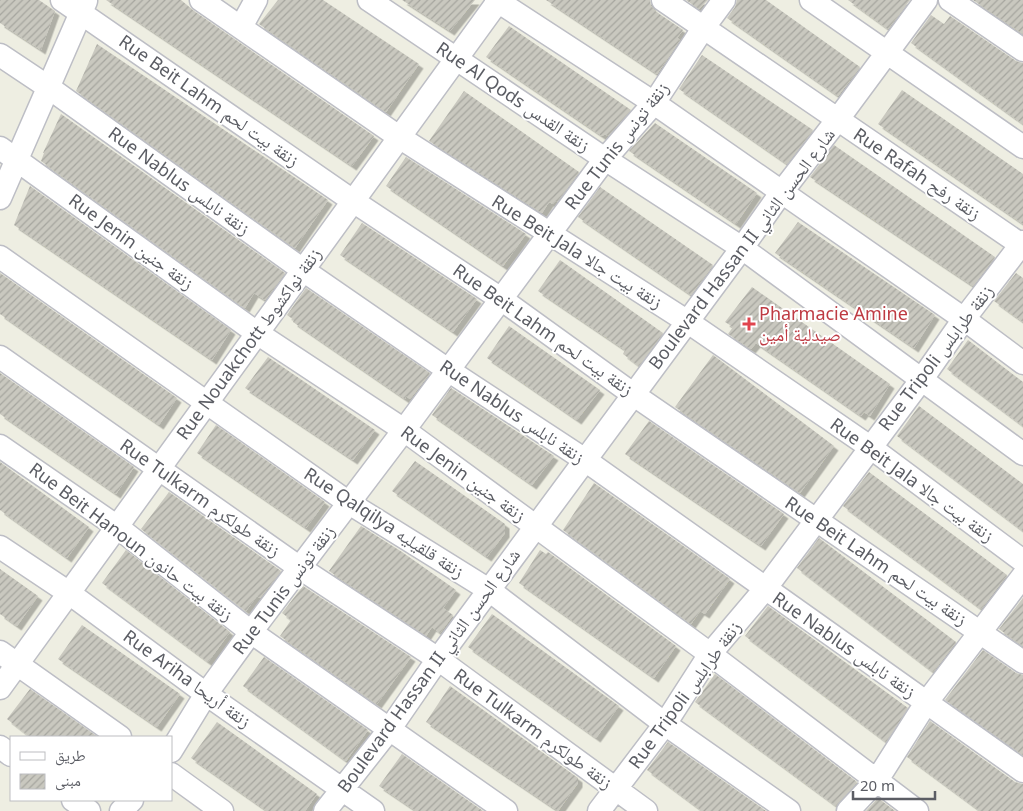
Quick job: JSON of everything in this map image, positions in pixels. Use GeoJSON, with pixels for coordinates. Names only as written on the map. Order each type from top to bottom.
{"type":"FeatureCollection","features":[{"type":"Feature","properties":{"kind":"street","name":"Rue Beit Lahm زنقة بيت لحم"},"geometry":{"type":"LineString","coordinates":[[62,0],[83,6],[353,201],[501,298],[634,395],[1023,662]]}},
{"type":"Feature","properties":{"kind":"street","name":"Rue Beit Jala زنقة بيت جالا"},"geometry":{"type":"LineString","coordinates":[[201,0],[399,137],[549,235],[688,322],[870,447],[1023,561]]}},
{"type":"Feature","properties":{"kind":"street"},"geometry":{"type":"LineString","coordinates":[[241,27],[256,0]]}},
{"type":"Feature","properties":{"kind":"street","name":"Rue Al Qods زنقة القدس"},"geometry":{"type":"LineString","coordinates":[[369,0],[605,159],[742,248],[1023,454]]}},
{"type":"Feature","properties":{"kind":"street"},"geometry":{"type":"LineString","coordinates":[[498,0],[654,103],[964,319],[1023,363]]}},
{"type":"Feature","properties":{"kind":"street","name":"Rue Nouakchott زنقة نواكشوط"},"geometry":{"type":"LineString","coordinates":[[0,688],[8,658],[69,593],[498,0]]}},
{"type":"Feature","properties":{"kind":"street","name":"Rue Rafah زنقة رفح"},"geometry":{"type":"LineString","coordinates":[[663,0],[1022,244]]}},
{"type":"Feature","properties":{"kind":"street","name":"Rue Tunis زنقة تونس"},"geometry":{"type":"LineString","coordinates":[[172,749],[206,694],[251,632],[605,159],[654,103],[724,0]]}},
{"type":"Feature","properties":{"kind":"street"},"geometry":{"type":"LineString","coordinates":[[811,0],[1023,147]]}},
{"type":"Feature","properties":{"kind":"street","name":"Boulevard Hassan II شارع الحسن الثاني"},"geometry":{"type":"LineString","coordinates":[[325,811],[389,730],[438,659],[688,322],[781,193],[926,0]]}},
{"type":"Feature","properties":{"kind":"street"},"geometry":{"type":"LineString","coordinates":[[950,0],[1023,50]]}},
{"type":"Feature","properties":{"kind":"street"},"geometry":{"type":"LineString","coordinates":[[0,198],[9,153],[48,87],[83,6]]}},
{"type":"Feature","properties":{"kind":"street","name":"Rue Nablus زنقة نابلس"},"geometry":{"type":"LineString","coordinates":[[0,55],[48,87],[303,270],[448,370],[585,460],[1023,771]]}},
{"type":"Feature","properties":{"kind":"street","name":"Rue Jenin زنقة جنين"},"geometry":{"type":"LineString","coordinates":[[9,153],[257,334],[404,430],[710,654],[917,811]]}},
{"type":"Feature","properties":{"kind":"street","name":"Rue Tripoli زنقة طرابلس"},"geometry":{"type":"LineString","coordinates":[[600,811],[665,724],[710,654],[765,589],[922,379],[964,319],[1022,244]]}},
{"type":"Feature","properties":{"kind":"street","name":"Rue Qalqilya زنقة قلقيليه"},"geometry":{"type":"LineString","coordinates":[[0,257],[348,503],[489,590],[665,724],[789,811]]}},
{"type":"Feature","properties":{"kind":"street","name":"Rue Tulkarm زنقة طولكرم"},"geometry":{"type":"LineString","coordinates":[[0,357],[300,568],[438,659],[646,811]]}},
{"type":"Feature","properties":{"kind":"street","name":"Rue Beit Hanoun زنقة بيت حانون"},"geometry":{"type":"LineString","coordinates":[[0,446],[116,526],[251,632],[506,811]]}},
{"type":"Feature","properties":{"kind":"street","name":"Rue Ariha زنقة أريحا"},"geometry":{"type":"LineString","coordinates":[[0,547],[69,593],[206,694],[343,788],[373,811]]}},
{"type":"Feature","properties":{"kind":"street"},"geometry":{"type":"LineString","coordinates":[[848,811],[877,780],[926,703],[1023,576]]}},
{"type":"Feature","properties":{"kind":"street"},"geometry":{"type":"LineString","coordinates":[[8,658],[119,736]]}},
{"type":"Feature","properties":{"kind":"street"},"geometry":{"type":"LineString","coordinates":[[172,775],[222,811]]}},
{"type":"Feature","properties":{"kind":"street"},"geometry":{"type":"LineString","coordinates":[[75,801],[89,811]]}},
{"type":"Feature","properties":{"kind":"street"},"geometry":{"type":"LineString","coordinates":[[121,811],[131,801]]}},
{"type":"Feature","properties":{"kind":"building"},"geometry":{"type":"Polygon","coordinates":[[[0,0],[39,0],[55,11],[41,50],[0,23],[0,0]]]}},
{"type":"Feature","properties":{"kind":"building"},"geometry":{"type":"Polygon","coordinates":[[[106,0],[181,0],[194,11],[374,136],[352,166],[106,0]]]}},
{"type":"Feature","properties":{"kind":"building"},"geometry":{"type":"Polygon","coordinates":[[[278,0],[323,0],[419,64],[386,112],[259,24],[278,0]]]}},
{"type":"Feature","properties":{"kind":"building"},"geometry":{"type":"Polygon","coordinates":[[[402,0],[475,0],[450,31],[402,0]]]}},
{"type":"Feature","properties":{"kind":"building"},"geometry":{"type":"Polygon","coordinates":[[[546,0],[650,0],[651,6],[655,11],[683,30],[677,38],[680,40],[657,74],[546,0]]]}},
{"type":"Feature","properties":{"kind":"building"},"geometry":{"type":"Polygon","coordinates":[[[686,0],[708,0],[699,9],[686,0]]]}},
{"type":"Feature","properties":{"kind":"building"},"geometry":{"type":"Polygon","coordinates":[[[737,0],[766,0],[860,67],[838,96],[727,18],[735,7],[737,0]]]}},
{"type":"Feature","properties":{"kind":"building"},"geometry":{"type":"Polygon","coordinates":[[[848,0],[910,0],[888,29],[848,0]]]}},
{"type":"Feature","properties":{"kind":"building"},"geometry":{"type":"Polygon","coordinates":[[[973,0],[1023,0],[1023,34],[973,0]]]}},
{"type":"Feature","properties":{"kind":"building"},"geometry":{"type":"Polygon","coordinates":[[[931,15],[944,24],[950,16],[1016,61],[1023,63],[1023,124],[911,43],[931,15]]]}},
{"type":"Feature","properties":{"kind":"building"},"geometry":{"type":"Polygon","coordinates":[[[509,26],[631,110],[608,136],[605,134],[602,136],[486,57],[509,26]]]}},
{"type":"Feature","properties":{"kind":"building"},"geometry":{"type":"Polygon","coordinates":[[[97,44],[328,200],[295,248],[76,91],[97,44]]]}},
{"type":"Feature","properties":{"kind":"building"},"geometry":{"type":"Polygon","coordinates":[[[702,55],[813,130],[787,164],[679,89],[702,55]]]}},
{"type":"Feature","properties":{"kind":"building"},"geometry":{"type":"Polygon","coordinates":[[[902,90],[1023,174],[1023,224],[878,124],[902,90]]]}},
{"type":"Feature","properties":{"kind":"building"},"geometry":{"type":"Polygon","coordinates":[[[464,91],[579,172],[557,202],[555,201],[553,204],[549,202],[542,213],[429,141],[464,91]]]}},
{"type":"Feature","properties":{"kind":"building"},"geometry":{"type":"Polygon","coordinates":[[[61,114],[285,273],[265,300],[254,293],[245,308],[41,161],[61,114]]]}},
{"type":"Feature","properties":{"kind":"building"},"geometry":{"type":"Polygon","coordinates":[[[655,123],[757,193],[736,224],[629,151],[655,123]]]}},
{"type":"Feature","properties":{"kind":"building"},"geometry":{"type":"Polygon","coordinates":[[[834,145],[995,257],[973,286],[810,177],[834,145]]]}},
{"type":"Feature","properties":{"kind":"building"},"geometry":{"type":"Polygon","coordinates":[[[406,157],[526,234],[503,266],[386,186],[406,157]]]}},
{"type":"Feature","properties":{"kind":"building"},"geometry":{"type":"Polygon","coordinates":[[[30,186],[231,330],[212,360],[14,225],[30,186]]]}},
{"type":"Feature","properties":{"kind":"building"},"geometry":{"type":"Polygon","coordinates":[[[600,187],[713,265],[691,295],[578,217],[600,187]]]}},
{"type":"Feature","properties":{"kind":"building"},"geometry":{"type":"Polygon","coordinates":[[[798,222],[935,315],[914,348],[775,253],[798,222]]]}},
{"type":"Feature","properties":{"kind":"building"},"geometry":{"type":"Polygon","coordinates":[[[362,223],[477,299],[453,332],[340,255],[362,223]]]}},
{"type":"Feature","properties":{"kind":"building"},"geometry":{"type":"Polygon","coordinates":[[[560,260],[663,333],[639,366],[623,354],[625,350],[538,291],[560,260]]]}},
{"type":"Feature","properties":{"kind":"building"},"geometry":{"type":"Polygon","coordinates":[[[0,273],[177,398],[159,425],[0,314],[0,273]]]}},
{"type":"Feature","properties":{"kind":"building"},"geometry":{"type":"Polygon","coordinates":[[[1016,273],[1023,278],[1023,322],[994,301],[1016,273]]]}},
{"type":"Feature","properties":{"kind":"building"},"geometry":{"type":"Polygon","coordinates":[[[752,287],[890,384],[870,416],[864,412],[861,416],[756,343],[751,349],[728,334],[733,327],[725,322],[752,287]]]}},
{"type":"Feature","properties":{"kind":"building"},"geometry":{"type":"Polygon","coordinates":[[[306,288],[430,373],[410,399],[406,396],[405,399],[293,322],[294,320],[287,315],[306,288]]]}},
{"type":"Feature","properties":{"kind":"building"},"geometry":{"type":"Polygon","coordinates":[[[509,326],[600,390],[577,420],[487,358],[509,326]]]}},
{"type":"Feature","properties":{"kind":"building"},"geometry":{"type":"Polygon","coordinates":[[[968,340],[1023,382],[1023,426],[947,369],[968,340]]]}},
{"type":"Feature","properties":{"kind":"building"},"geometry":{"type":"Polygon","coordinates":[[[713,355],[834,446],[800,493],[675,407],[713,355]]]}},
{"type":"Feature","properties":{"kind":"building"},"geometry":{"type":"Polygon","coordinates":[[[268,357],[375,430],[353,460],[245,388],[268,357]]]}},
{"type":"Feature","properties":{"kind":"building"},"geometry":{"type":"Polygon","coordinates":[[[0,373],[134,467],[116,494],[0,414],[0,373]]]}},
{"type":"Feature","properties":{"kind":"building"},"geometry":{"type":"Polygon","coordinates":[[[451,388],[554,456],[532,485],[432,415],[451,388]]]}},
{"type":"Feature","properties":{"kind":"building"},"geometry":{"type":"Polygon","coordinates":[[[919,406],[1023,484],[1023,531],[897,436],[919,406]]]}},
{"type":"Feature","properties":{"kind":"building"},"geometry":{"type":"Polygon","coordinates":[[[649,421],[784,514],[761,546],[625,454],[649,421]]]}},
{"type":"Feature","properties":{"kind":"building"},"geometry":{"type":"Polygon","coordinates":[[[216,425],[325,502],[306,528],[197,453],[216,425]]]}},
{"type":"Feature","properties":{"kind":"building"},"geometry":{"type":"Polygon","coordinates":[[[415,461],[505,524],[505,533],[487,557],[392,491],[415,461]]]}},
{"type":"Feature","properties":{"kind":"building"},"geometry":{"type":"Polygon","coordinates":[[[0,462],[89,527],[67,558],[0,510],[0,462]]]}},
{"type":"Feature","properties":{"kind":"building"},"geometry":{"type":"Polygon","coordinates":[[[869,472],[1007,575],[981,609],[843,506],[869,472]]]}},
{"type":"Feature","properties":{"kind":"building"},"geometry":{"type":"Polygon","coordinates":[[[594,483],[730,579],[705,614],[700,611],[691,624],[563,530],[594,483]]]}},
{"type":"Feature","properties":{"kind":"building"},"geometry":{"type":"Polygon","coordinates":[[[169,492],[281,571],[260,598],[257,596],[246,611],[141,529],[169,492]]]}},
{"type":"Feature","properties":{"kind":"building"},"geometry":{"type":"Polygon","coordinates":[[[361,526],[456,590],[443,608],[453,615],[440,633],[432,627],[426,636],[329,571],[361,526]]]}},
{"type":"Feature","properties":{"kind":"building"},"geometry":{"type":"Polygon","coordinates":[[[819,538],[956,642],[933,672],[797,568],[819,538]]]}},
{"type":"Feature","properties":{"kind":"building"},"geometry":{"type":"Polygon","coordinates":[[[126,550],[230,632],[208,662],[102,583],[126,550]]]}},
{"type":"Feature","properties":{"kind":"building"},"geometry":{"type":"Polygon","coordinates":[[[540,550],[546,554],[548,552],[676,646],[654,678],[519,583],[540,550]]]}},
{"type":"Feature","properties":{"kind":"building"},"geometry":{"type":"Polygon","coordinates":[[[0,569],[38,596],[17,626],[0,614],[0,569]]]}},
{"type":"Feature","properties":{"kind":"building"},"geometry":{"type":"Polygon","coordinates":[[[303,586],[411,657],[377,704],[280,636],[291,620],[282,613],[303,586]]]}},
{"type":"Feature","properties":{"kind":"building"},"geometry":{"type":"Polygon","coordinates":[[[1023,598],[1023,646],[999,629],[1023,598]]]}},
{"type":"Feature","properties":{"kind":"building"},"geometry":{"type":"Polygon","coordinates":[[[768,606],[908,708],[886,742],[745,636],[768,606]]]}},
{"type":"Feature","properties":{"kind":"building"},"geometry":{"type":"Polygon","coordinates":[[[492,614],[619,706],[596,738],[468,647],[492,614]]]}},
{"type":"Feature","properties":{"kind":"building"},"geometry":{"type":"Polygon","coordinates":[[[82,625],[180,694],[157,727],[58,659],[82,625]]]}},
{"type":"Feature","properties":{"kind":"building"},"geometry":{"type":"Polygon","coordinates":[[[983,650],[1016,673],[1023,675],[1023,755],[945,700],[983,650]]]}},
{"type":"Feature","properties":{"kind":"building"},"geometry":{"type":"Polygon","coordinates":[[[264,657],[368,730],[346,761],[243,686],[264,657]]]}},
{"type":"Feature","properties":{"kind":"building"},"geometry":{"type":"Polygon","coordinates":[[[715,674],[857,782],[836,806],[695,702],[715,674]]]}},
{"type":"Feature","properties":{"kind":"building"},"geometry":{"type":"Polygon","coordinates":[[[450,686],[578,778],[578,783],[558,811],[426,722],[450,686]]]}},
{"type":"Feature","properties":{"kind":"building"},"geometry":{"type":"Polygon","coordinates":[[[30,689],[97,736],[29,736],[7,719],[30,689]]]}},
{"type":"Feature","properties":{"kind":"building"},"geometry":{"type":"Polygon","coordinates":[[[930,721],[1015,782],[1023,784],[1023,811],[980,811],[907,757],[930,721]]]}},
{"type":"Feature","properties":{"kind":"building"},"geometry":{"type":"Polygon","coordinates":[[[217,722],[317,794],[305,811],[267,811],[191,758],[217,722]]]}},
{"type":"Feature","properties":{"kind":"building"},"geometry":{"type":"Polygon","coordinates":[[[668,742],[766,811],[702,811],[647,770],[668,742]]]}},
{"type":"Feature","properties":{"kind":"building"},"geometry":{"type":"Polygon","coordinates":[[[402,754],[483,811],[416,811],[379,786],[402,754]]]}},
{"type":"Feature","properties":{"kind":"building"},"geometry":{"type":"Polygon","coordinates":[[[878,798],[895,811],[866,811],[878,798]]]}},
{"type":"Feature","properties":{"kind":"place","name":"Pharmacie Amine صيدلية أمين"},"geometry":{"type":"Point","coordinates":[749,324]}}]}
